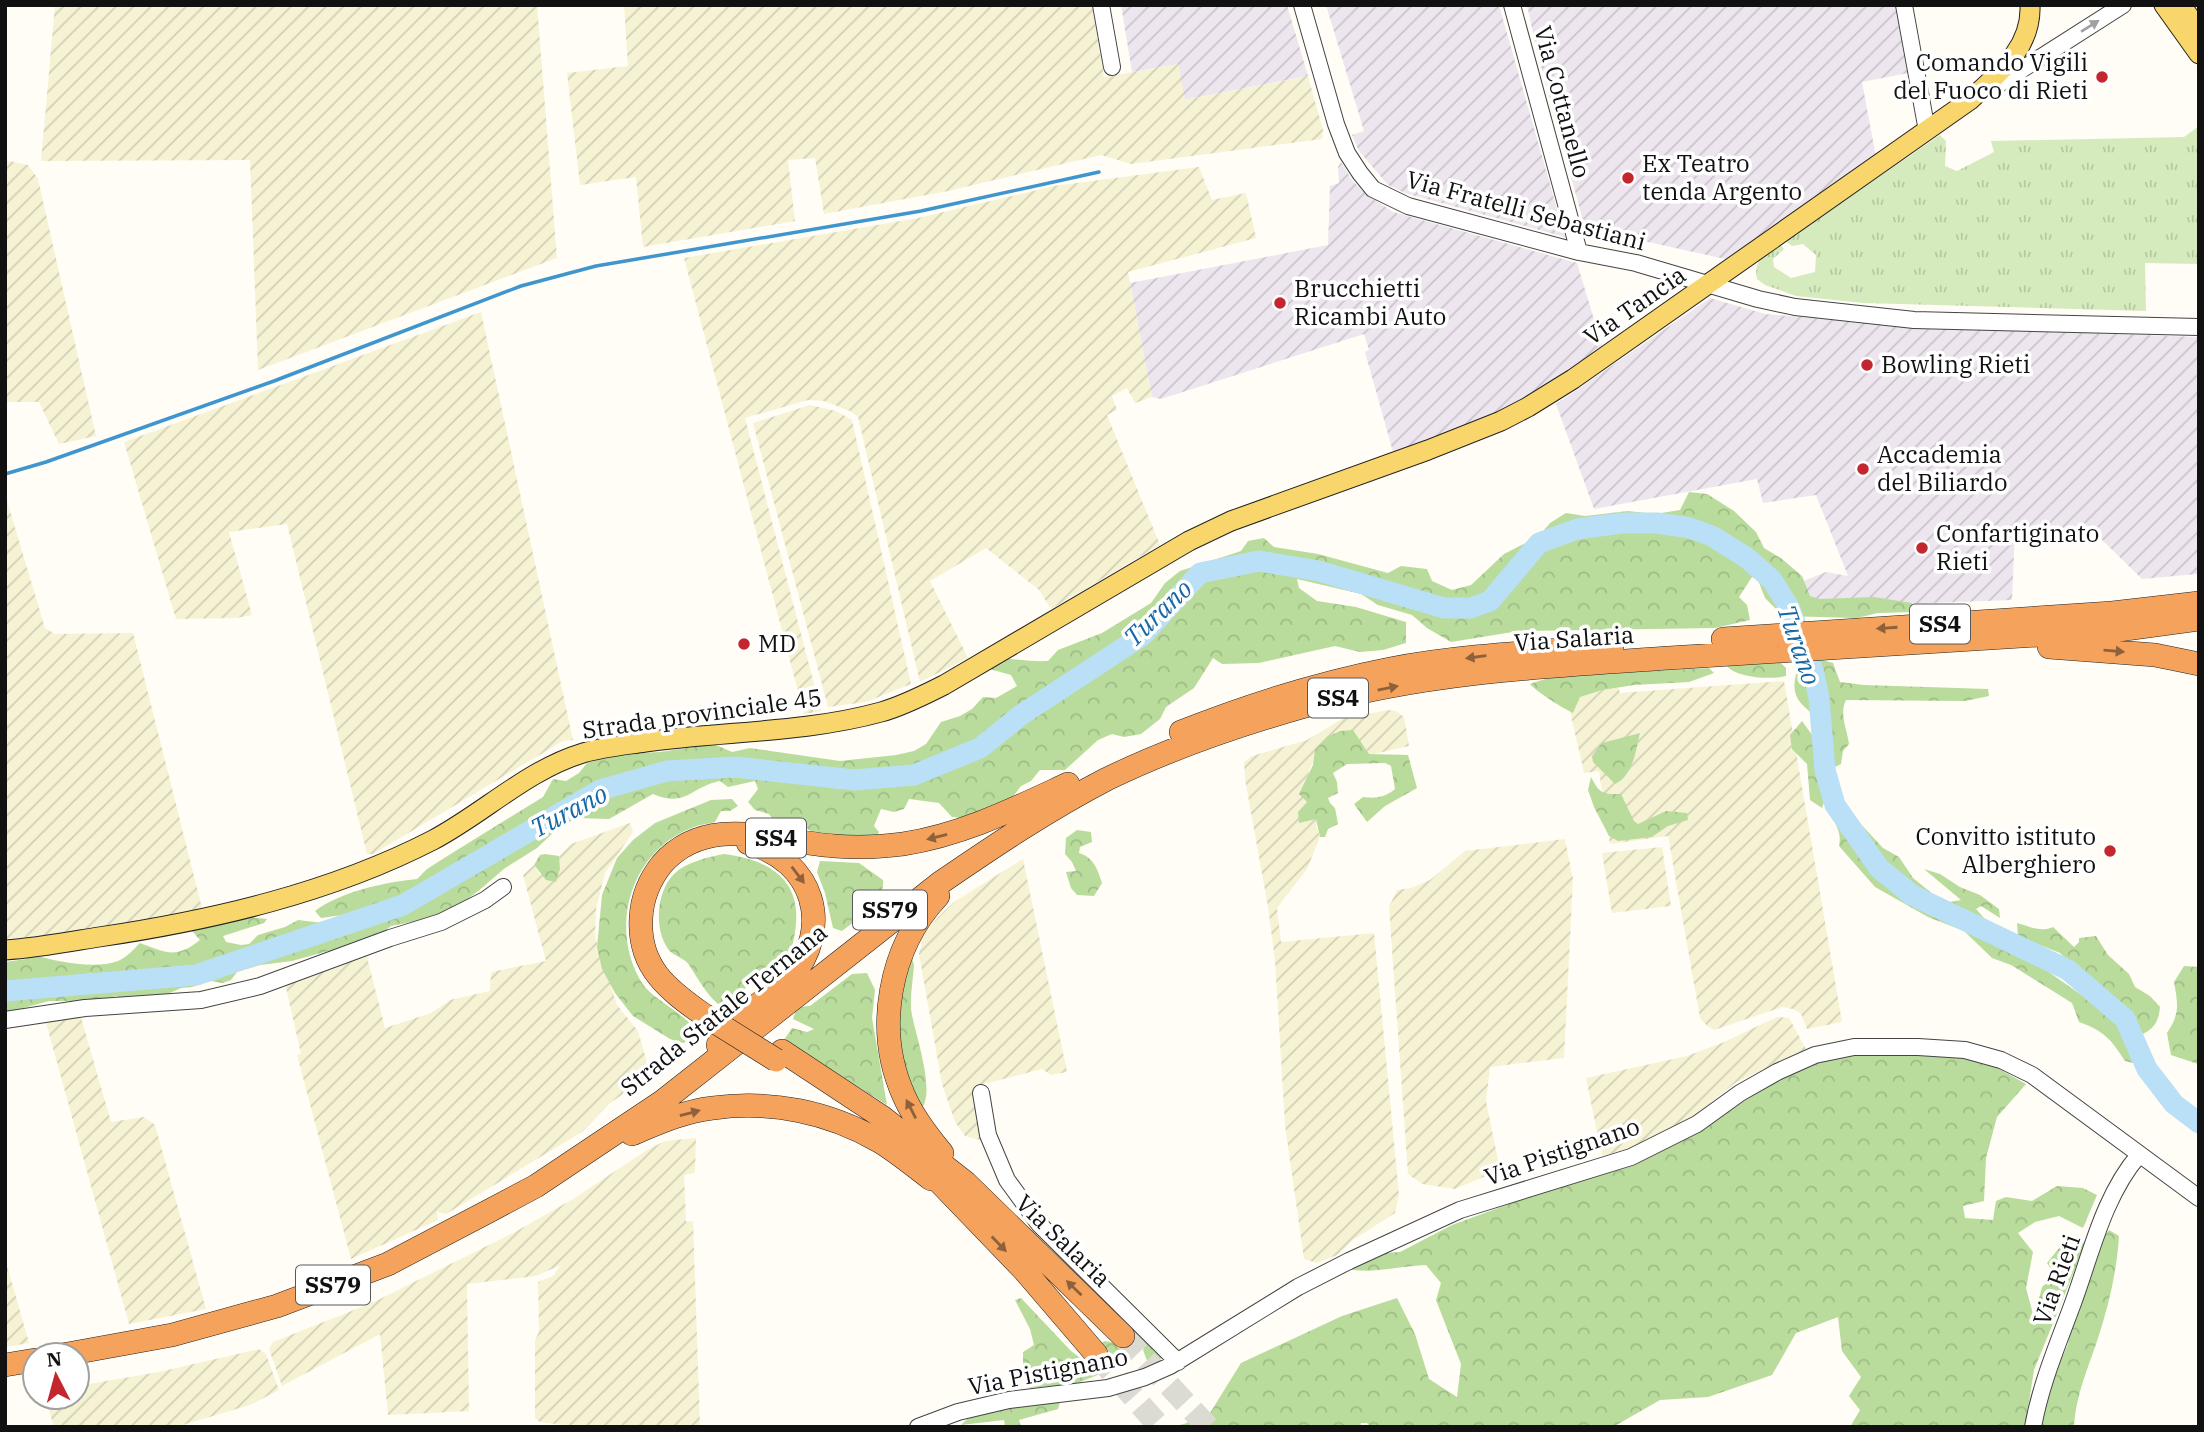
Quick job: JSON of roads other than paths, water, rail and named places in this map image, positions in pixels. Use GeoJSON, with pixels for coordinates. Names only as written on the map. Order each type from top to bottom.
{"type":"FeatureCollection","features":[{"type":"Feature","properties":{"kind":"highway","name":"Via Salaria"},"geometry":{"type":"LineString","coordinates":[[1068,784],[1100,766],[1226,714],[1310,688],[1390,669],[1500,653],[1717,647],[1855,638],[2199,603]]}},
{"type":"Feature","properties":{"kind":"highway","name":"Via Salaria"},"geometry":{"type":"LineString","coordinates":[[1855,638],[1948,641],[2118,630],[2199,619]]}},
{"type":"Feature","properties":{"kind":"highway"},"geometry":{"type":"LineString","coordinates":[[1948,641],[2155,655],[2199,664]]}},
{"type":"Feature","properties":{"kind":"highway","name":"Via Salaria"},"geometry":{"type":"LineString","coordinates":[[987,850],[1108,779],[1232,729],[1312,704],[1393,686],[1507,670],[1717,647]]}},
{"type":"Feature","properties":{"kind":"highway","name":"SS4"},"geometry":{"type":"LineString","coordinates":[[707,1010],[673,994],[664,985],[650,963],[641,931],[643,901],[652,880],[665,861],[682,847],[703,837],[733,832],[831,846],[904,844],[982,823],[1068,784]]}},
{"type":"Feature","properties":{"kind":"highway","name":"Strada Statale Ternana"},"geometry":{"type":"LineString","coordinates":[[619,1130],[718,1045],[973,846],[1068,784]]}},
{"type":"Feature","properties":{"kind":"highway"},"geometry":{"type":"LineString","coordinates":[[718,1045],[730,1027],[790,979],[797,971],[807,955],[813,934],[812,901],[802,880],[778,855],[758,846],[725,842],[694,851],[669,871],[652,902],[650,926],[659,960],[680,985],[707,1010],[779,1056],[882,1117],[959,1189]]}},
{"type":"Feature","properties":{"kind":"highway","name":"SS4"},"geometry":{"type":"LineString","coordinates":[[959,1189],[903,1095],[891,1058],[888,1004],[896,969],[925,909],[987,850]]}},
{"type":"Feature","properties":{"kind":"highway","name":"Strada Statale Ternana"},"geometry":{"type":"LineString","coordinates":[[91,1350],[172,1335],[277,1306],[388,1264],[536,1186],[663,1101],[940,883],[987,850]]}},
{"type":"Feature","properties":{"kind":"highway"},"geometry":{"type":"LineString","coordinates":[[581,1157],[664,1121],[712,1108],[750,1105],[781,1107],[811,1112],[861,1131],[959,1189]]}},
{"type":"Feature","properties":{"kind":"highway","name":"Via Salaria"},"geometry":{"type":"LineString","coordinates":[[959,1189],[1123,1336]]}},
{"type":"Feature","properties":{"kind":"highway","name":"Via Salaria"},"geometry":{"type":"LineString","coordinates":[[959,1189],[1096,1354]]}},
{"type":"Feature","properties":{"kind":"main road","name":"Via Tancia"},"geometry":{"type":"LineString","coordinates":[[1189,541],[1231,521],[1501,421],[1573,379],[1970,100],[2010,63],[2027,31],[2030,5]]}},
{"type":"Feature","properties":{"kind":"main road"},"geometry":{"type":"LineString","coordinates":[[2164,5],[2199,54]]}},
{"type":"Feature","properties":{"kind":"main road"},"geometry":{"type":"LineString","coordinates":[[2180,5],[2199,30]]}},
{"type":"Feature","properties":{"kind":"main road","name":"Strada provinciale 45"},"geometry":{"type":"LineString","coordinates":[[5,950],[162,928],[232,912],[319,887],[433,840],[530,777],[585,752],[883,712],[944,685],[1189,541]]}},
{"type":"Feature","properties":{"kind":"street"},"geometry":{"type":"LineString","coordinates":[[1101,5],[1112,67]]}},
{"type":"Feature","properties":{"kind":"street","name":"Via Fratelli Sebastiani"},"geometry":{"type":"LineString","coordinates":[[1302,5],[1344,143],[1360,173],[1373,189],[1408,206],[1795,307],[1914,320],[2199,327]]}},
{"type":"Feature","properties":{"kind":"street","name":"Via Cottanello"},"geometry":{"type":"LineString","coordinates":[[1512,5],[1579,252]]}},
{"type":"Feature","properties":{"kind":"street"},"geometry":{"type":"LineString","coordinates":[[1904,5],[1927,131]]}},
{"type":"Feature","properties":{"kind":"street"},"geometry":{"type":"LineString","coordinates":[[1970,100],[1995,88],[2123,5]]}},
{"type":"Feature","properties":{"kind":"street"},"geometry":{"type":"LineString","coordinates":[[5,1020],[85,1008],[201,1000],[260,986],[441,922],[485,900],[503,887]]}},
{"type":"Feature","properties":{"kind":"street","name":"Via Pistignano"},"geometry":{"type":"LineString","coordinates":[[918,1427],[958,1412],[1009,1400],[1108,1388],[1145,1377],[1178,1362],[1297,1287],[1349,1261],[1460,1210],[1631,1157],[1697,1125],[1740,1093],[1777,1072],[1815,1055],[1854,1047],[1965,1050],[2001,1060],[2032,1075],[2199,1198]]}},
{"type":"Feature","properties":{"kind":"street"},"geometry":{"type":"LineString","coordinates":[[981,1093],[988,1135],[1007,1180],[1039,1224],[1178,1362]]}},
{"type":"Feature","properties":{"kind":"street","name":"Via Rieti"},"geometry":{"type":"LineString","coordinates":[[2033,1427],[2046,1373],[2099,1229],[2119,1181],[2139,1155]]}},
{"type":"Feature","properties":{"kind":"waterway"},"geometry":{"type":"LineString","coordinates":[[5,474],[274,381],[521,286],[596,266],[921,211],[1099,172]]}},
{"type":"Feature","properties":{"kind":"waterway","name":"Turano"},"geometry":{"type":"LineString","coordinates":[[5,991],[196,975],[403,905],[600,790],[667,771],[735,767],[854,780],[914,775],[980,748],[1021,715],[1143,635],[1200,573],[1259,561],[1319,571],[1444,608],[1471,608],[1490,601],[1539,543],[1577,529],[1622,523],[1657,523],[1690,528],[1712,536],[1747,558],[1772,580],[1790,609],[1814,674],[1819,698],[1825,770],[1835,805],[1879,868],[1912,895],[2068,970],[2125,1019],[2147,1069],[2174,1104],[2199,1123]]}},
{"type":"Feature","properties":{"kind":"tunnel"},"geometry":{"type":"LineString","coordinates":[[1123,1336],[1208,1427]]}},
{"type":"Feature","properties":{"kind":"tunnel"},"geometry":{"type":"LineString","coordinates":[[1096,1354],[1160,1427]]}},
{"type":"Feature","properties":{"kind":"place","name":"Comando Vigili del Fuoco di Rieti"},"geometry":{"type":"Point","coordinates":[2102,77]}},
{"type":"Feature","properties":{"kind":"place","name":"Ex Teatro tenda Argento"},"geometry":{"type":"Point","coordinates":[1628,178]}},
{"type":"Feature","properties":{"kind":"place","name":"Brucchietti Ricambi Auto"},"geometry":{"type":"Point","coordinates":[1280,303]}},
{"type":"Feature","properties":{"kind":"place","name":"Bowling Rieti"},"geometry":{"type":"Point","coordinates":[1867,365]}},
{"type":"Feature","properties":{"kind":"place","name":"Accademia del Biliardo"},"geometry":{"type":"Point","coordinates":[1863,469]}},
{"type":"Feature","properties":{"kind":"place","name":"Confartiginato Rieti"},"geometry":{"type":"Point","coordinates":[1922,548]}},
{"type":"Feature","properties":{"kind":"place","name":"MD"},"geometry":{"type":"Point","coordinates":[744,644]}},
{"type":"Feature","properties":{"kind":"place","name":"Convitto istituto Alberghiero"},"geometry":{"type":"Point","coordinates":[2110,851]}}]}
